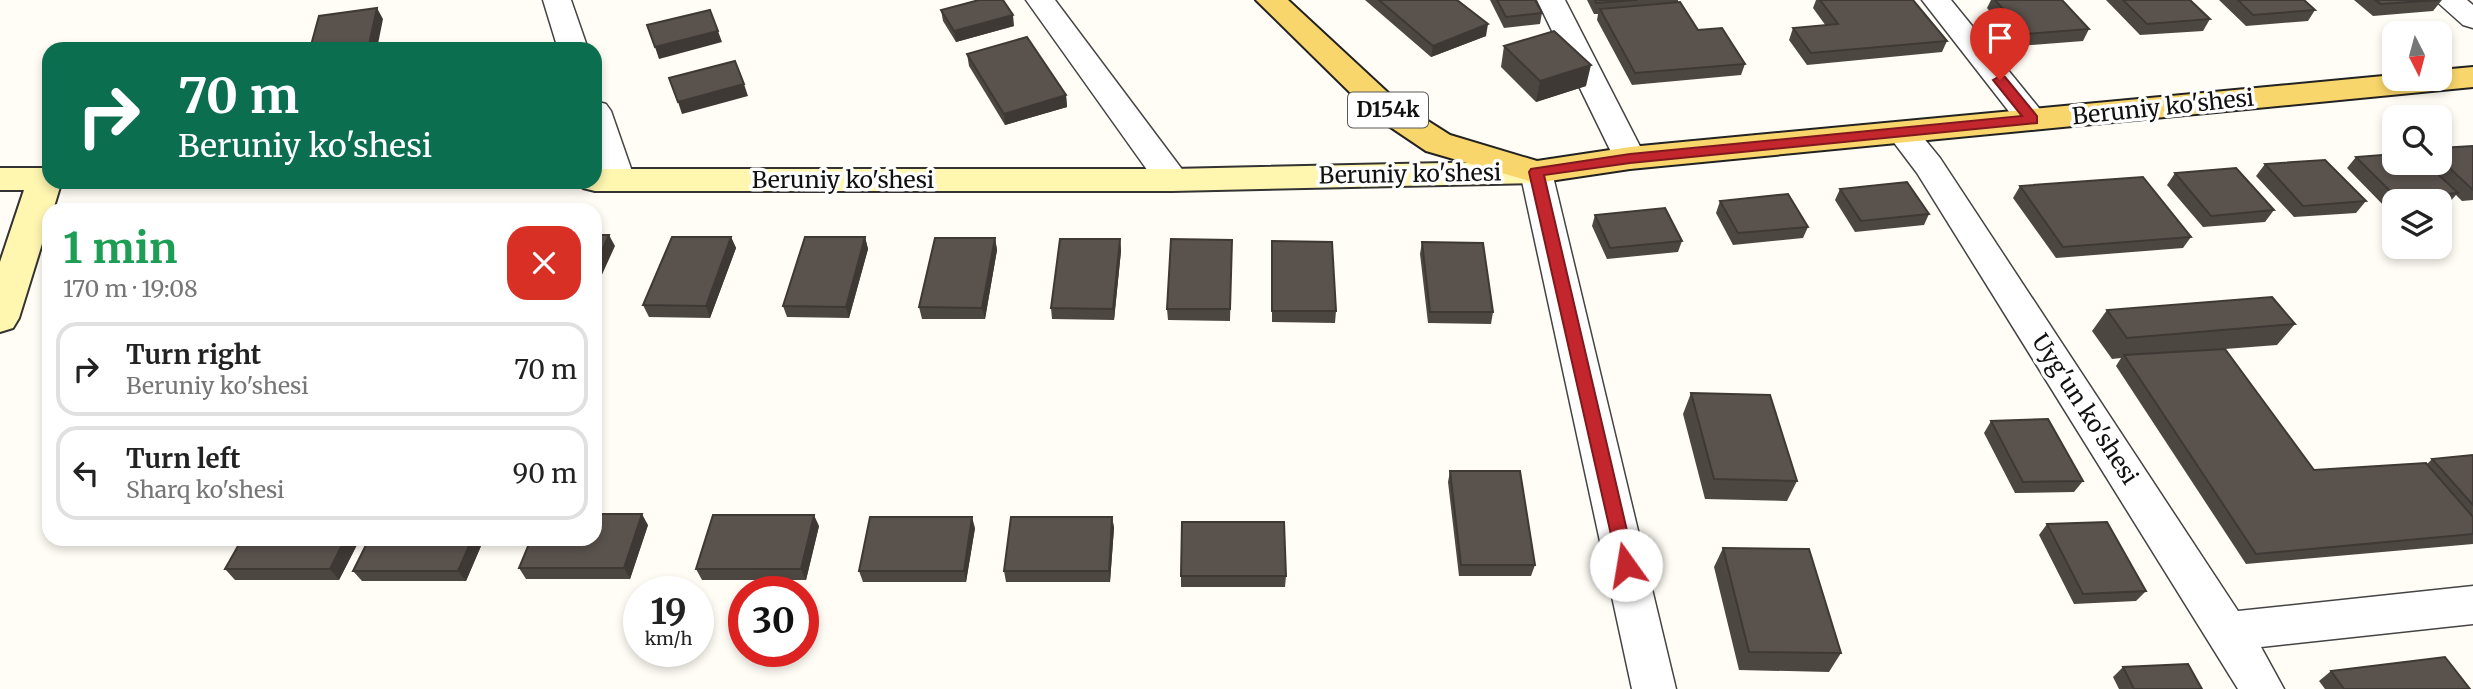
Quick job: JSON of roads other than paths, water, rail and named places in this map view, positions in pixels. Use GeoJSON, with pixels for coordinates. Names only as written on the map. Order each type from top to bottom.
{"type":"FeatureCollection","features":[{"type":"Feature","properties":{"kind":"main road","name":"D154k"},"geometry":{"type":"LineString","coordinates":[[1270,0],[1386,109],[1438,143],[1536,172]]}},
{"type":"Feature","properties":{"kind":"main road","name":"Beruniy ko'shesi"},"geometry":{"type":"LineString","coordinates":[[1536,172],[1630,158],[2473,77]]}},
{"type":"Feature","properties":{"kind":"street"},"geometry":{"type":"LineString","coordinates":[[557,0],[571,42]]}},
{"type":"Feature","properties":{"kind":"street"},"geometry":{"type":"LineString","coordinates":[[1040,0],[1172,180]]}},
{"type":"Feature","properties":{"kind":"street"},"geometry":{"type":"LineString","coordinates":[[1551,0],[1630,158]]}},
{"type":"Feature","properties":{"kind":"street"},"geometry":{"type":"LineString","coordinates":[[1936,0],[2032,120]]}},
{"type":"Feature","properties":{"kind":"street"},"geometry":{"type":"LineString","coordinates":[[2449,0],[2473,19]]}},
{"type":"Feature","properties":{"kind":"street","name":"Uyg'un ko'shesi"},"geometry":{"type":"LineString","coordinates":[[1902,132],[1929,166],[2262,689]]}},
{"type":"Feature","properties":{"kind":"street"},"geometry":{"type":"LineString","coordinates":[[602,151],[607,180]]}},
{"type":"Feature","properties":{"kind":"street"},"geometry":{"type":"LineString","coordinates":[[1536,172],[1654,689]]}},
{"type":"Feature","properties":{"kind":"street","name":"Beruniy ko'shesi"},"geometry":{"type":"LineString","coordinates":[[607,180],[1172,180],[1536,172]]}},
{"type":"Feature","properties":{"kind":"street"},"geometry":{"type":"LineString","coordinates":[[0,178],[42,179]]}},
{"type":"Feature","properties":{"kind":"street"},"geometry":{"type":"LineString","coordinates":[[0,318],[44,189]]}},
{"type":"Feature","properties":{"kind":"street"},"geometry":{"type":"LineString","coordinates":[[2227,631],[2473,605]]}}]}
